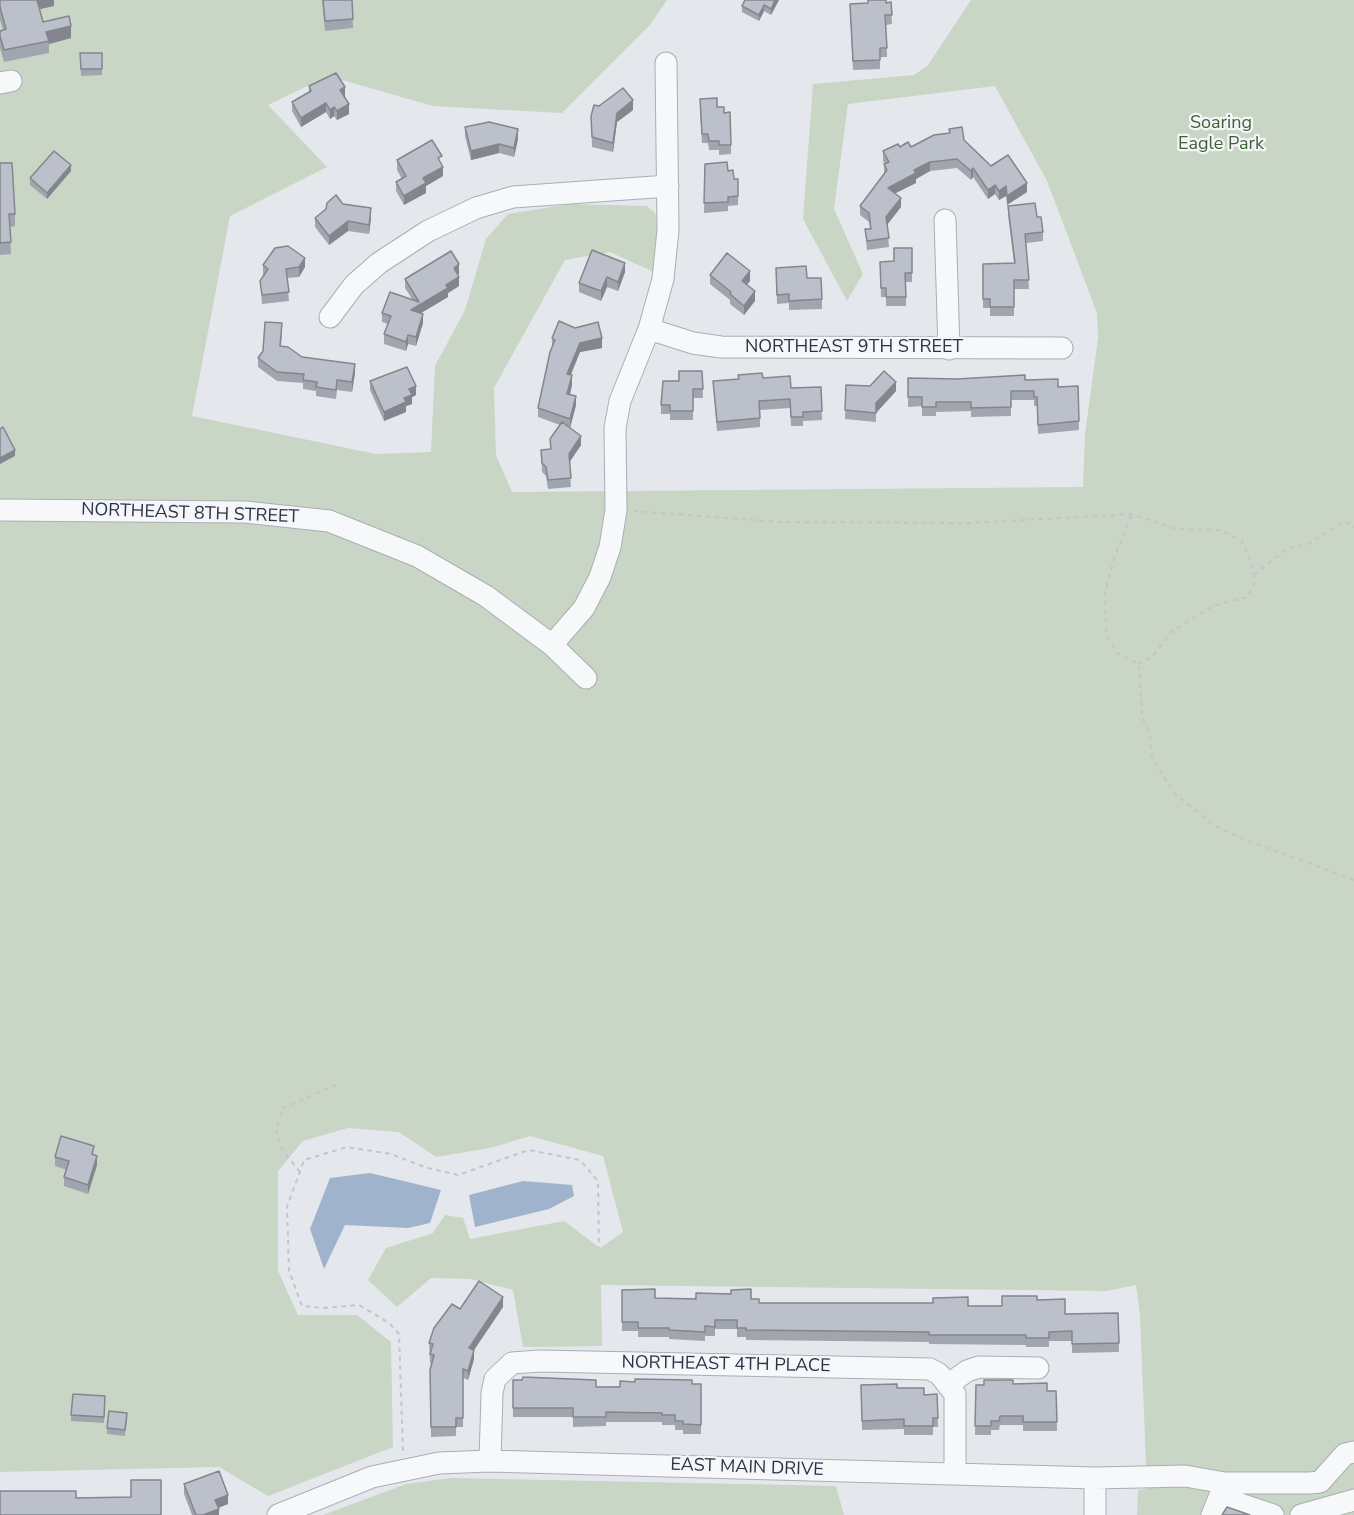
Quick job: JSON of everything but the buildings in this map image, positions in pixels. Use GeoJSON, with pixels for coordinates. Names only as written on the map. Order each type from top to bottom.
{"type":"FeatureCollection","features":[{"type":"Feature","properties":{"kind":"street"},"geometry":{"type":"LineString","coordinates":[[552,645],[584,608],[600,577],[610,547],[616,510],[615,428],[620,401],[649,329],[663,279],[668,230],[666,63]]}},
{"type":"Feature","properties":{"kind":"street"},"geometry":{"type":"LineString","coordinates":[[330,317],[354,285],[379,262],[428,231],[476,208],[513,197],[668,186]]}},
{"type":"Feature","properties":{"kind":"street"},"geometry":{"type":"LineString","coordinates":[[945,220],[949,349]]}},
{"type":"Feature","properties":{"kind":"street","name":"NORTHEAST 9TH STREET"},"geometry":{"type":"LineString","coordinates":[[649,329],[693,343],[721,347],[1062,348]]}},
{"type":"Feature","properties":{"kind":"street","name":"NORTHEAST 8TH STREET"},"geometry":{"type":"LineString","coordinates":[[0,510],[245,512],[329,521],[417,556],[486,596],[552,645],[586,678]]}},
{"type":"Feature","properties":{"kind":"street","name":"NORTHEAST 4TH PLACE"},"geometry":{"type":"LineString","coordinates":[[490,1461],[492,1394],[495,1379],[512,1363],[524,1361],[930,1369],[949,1384]]}},
{"type":"Feature","properties":{"kind":"street"},"geometry":{"type":"LineString","coordinates":[[955,1474],[956,1405],[955,1394],[949,1384],[967,1371],[979,1368],[1038,1368]]}},
{"type":"Feature","properties":{"kind":"street","name":"EAST MAIN DRIVE"},"geometry":{"type":"LineString","coordinates":[[278,1515],[372,1477],[439,1463],[490,1461],[1095,1478],[1185,1476],[1225,1483],[1320,1482],[1345,1454],[1354,1452]]}},
{"type":"Feature","properties":{"kind":"street"},"geometry":{"type":"LineString","coordinates":[[1095,1478],[1095,1515]]}},
{"type":"Feature","properties":{"kind":"street"},"geometry":{"type":"LineString","coordinates":[[1212,1515],[1225,1483]]}},
{"type":"Feature","properties":{"kind":"street"},"geometry":{"type":"LineString","coordinates":[[1225,1483],[1231,1501],[1273,1515]]}},
{"type":"Feature","properties":{"kind":"street"},"geometry":{"type":"LineString","coordinates":[[1301,1515],[1354,1500]]}},
{"type":"Feature","properties":{"kind":"path"},"geometry":{"type":"LineString","coordinates":[[616,510],[779,522],[970,523],[1131,514],[1160,522],[1176,530],[1220,530],[1242,541],[1255,584],[1247,597],[1213,606],[1170,633],[1154,656],[1138,664]]}},
{"type":"Feature","properties":{"kind":"path"},"geometry":{"type":"LineString","coordinates":[[1131,514],[1115,556],[1104,599],[1108,639],[1117,653],[1138,664]]}},
{"type":"Feature","properties":{"kind":"path"},"geometry":{"type":"LineString","coordinates":[[1254,575],[1288,548],[1308,544],[1344,521],[1354,527]]}},
{"type":"Feature","properties":{"kind":"path"},"geometry":{"type":"LineString","coordinates":[[1138,664],[1142,716],[1150,736],[1152,757],[1173,792],[1215,826],[1354,880]]}},
{"type":"Feature","properties":{"kind":"path"},"geometry":{"type":"LineString","coordinates":[[300,1172],[281,1148],[276,1129],[283,1108],[338,1084]]}},
{"type":"Feature","properties":{"kind":"path"},"geometry":{"type":"LineString","coordinates":[[403,1469],[399,1334],[389,1323],[359,1305],[323,1308],[302,1306],[289,1270],[287,1207],[304,1160],[347,1148],[392,1154],[426,1168],[458,1175],[493,1165],[529,1150],[580,1160],[598,1181],[600,1248]]}},
{"type":"Feature","properties":{"kind":"green space","name":"Soaring Eagle Park"},"geometry":{"type":"Polygon","coordinates":[[[0,0],[667,0],[650,25],[562,113],[433,106],[328,76],[268,105],[327,167],[230,216],[192,416],[376,454],[431,452],[435,366],[465,310],[486,239],[508,214],[571,204],[647,206],[655,213],[658,226],[656,273],[610,252],[565,260],[494,388],[496,455],[512,492],[1083,487],[1085,434],[1098,338],[1097,313],[1047,181],[995,86],[848,104],[834,209],[863,274],[847,301],[803,219],[813,84],[914,75],[928,65],[971,0],[1354,0],[1354,1515],[1137,1515],[1138,1490],[1147,1489],[1140,1316],[1136,1285],[1106,1291],[601,1285],[602,1346],[523,1347],[513,1290],[471,1279],[431,1278],[397,1307],[368,1280],[386,1248],[433,1233],[445,1215],[463,1218],[470,1239],[564,1221],[600,1248],[623,1232],[603,1156],[530,1136],[490,1148],[436,1157],[399,1132],[348,1128],[303,1141],[278,1171],[278,1271],[298,1315],[357,1315],[391,1342],[393,1447],[268,1496],[219,1467],[0,1472],[0,0]]]}},
{"type":"Feature","properties":{"kind":"green space"},"geometry":{"type":"Polygon","coordinates":[[[452,1478],[836,1486],[844,1515],[323,1515],[406,1484],[452,1478]]]}},
{"type":"Feature","properties":{"kind":"water"},"geometry":{"type":"Polygon","coordinates":[[[370,1173],[441,1190],[430,1223],[408,1228],[345,1225],[324,1269],[310,1229],[330,1178],[370,1173]]]}},
{"type":"Feature","properties":{"kind":"water"},"geometry":{"type":"Polygon","coordinates":[[[523,1181],[572,1185],[574,1196],[549,1209],[475,1227],[469,1195],[523,1181]]]}}]}
